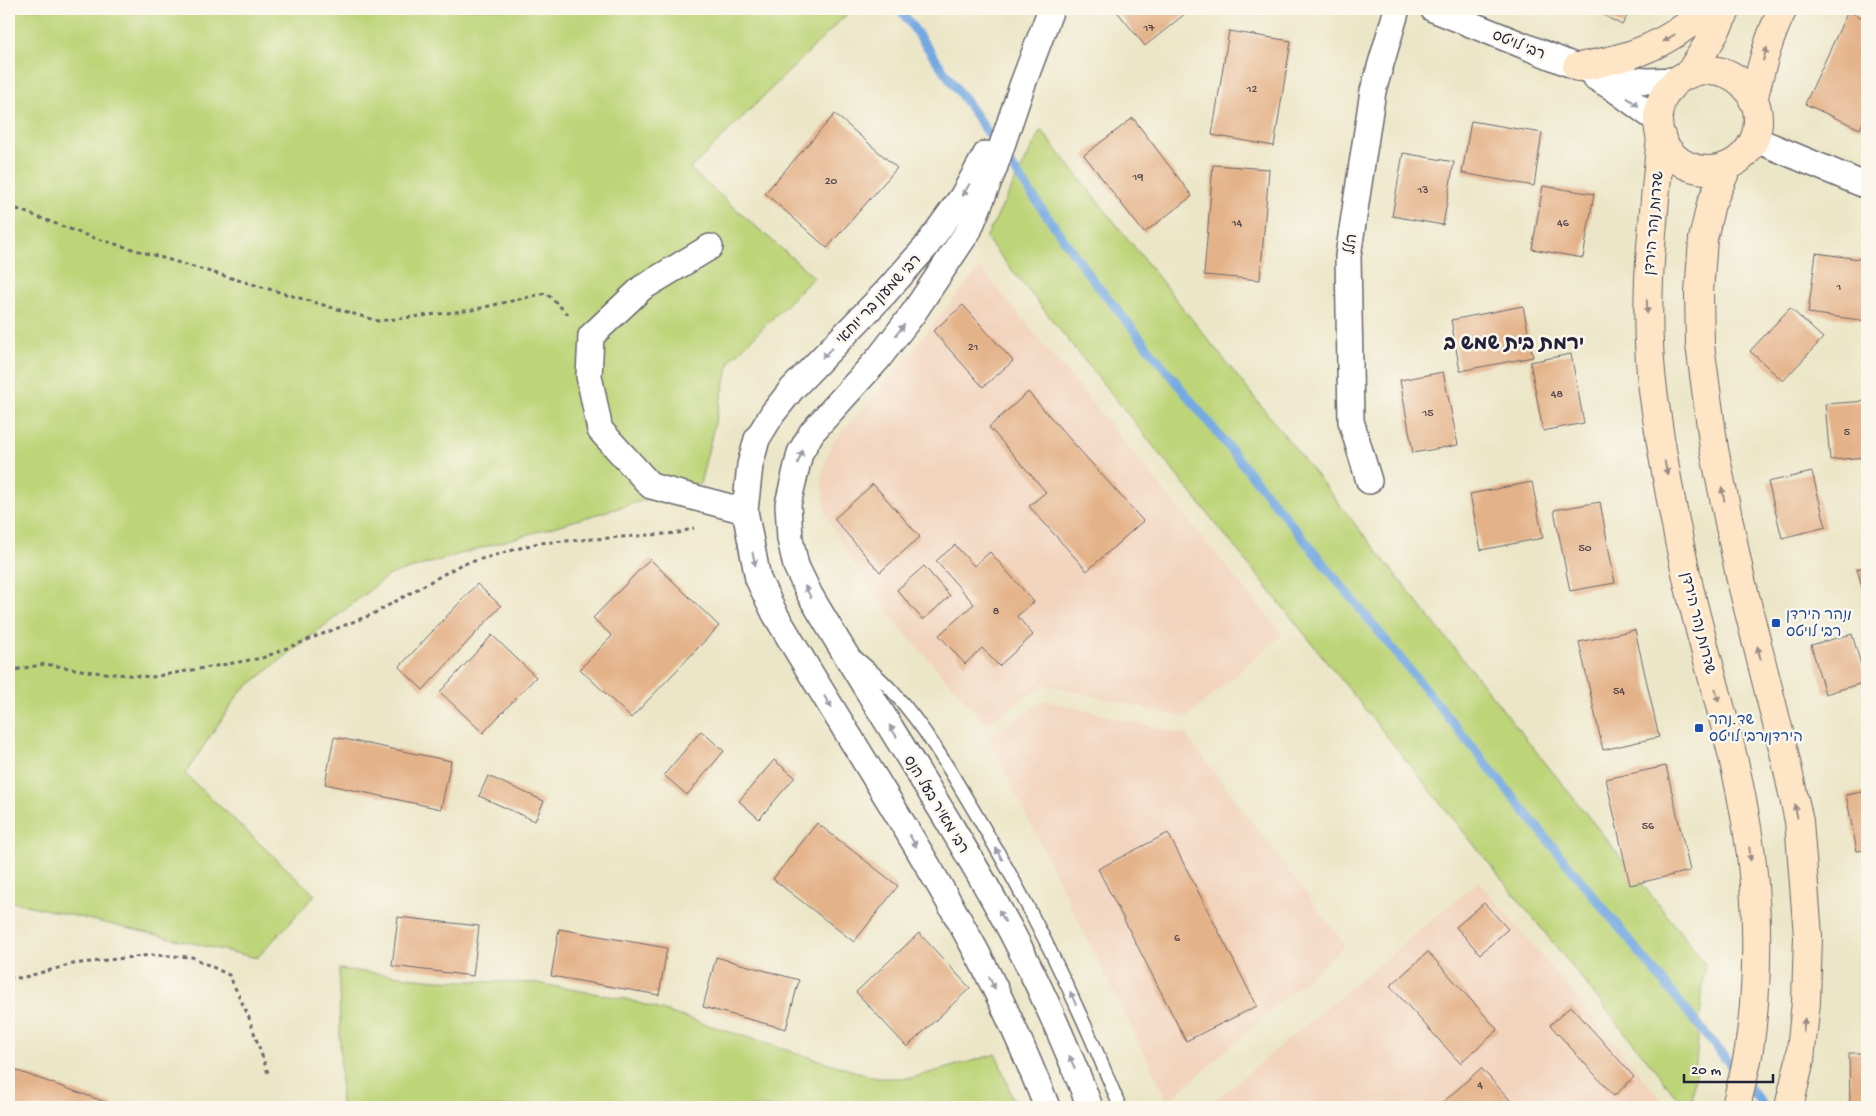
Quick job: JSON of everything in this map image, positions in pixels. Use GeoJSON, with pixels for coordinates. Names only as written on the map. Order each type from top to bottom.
{"type":"FeatureCollection","features":[{"type":"Feature","properties":{"kind":"main road"},"geometry":{"type":"LineString","coordinates":[[1577,67],[1609,62],[1638,54],[1664,42],[1686,28],[1708,9]]}},
{"type":"Feature","properties":{"kind":"main road"},"geometry":{"type":"LineString","coordinates":[[1684,77],[1711,70],[1727,74],[1740,82],[1753,100],[1758,116],[1754,139],[1746,152],[1728,166],[1706,170],[1684,164],[1667,149],[1659,129],[1662,100],[1670,88],[1684,77],[1712,39],[1727,9]]}},
{"type":"Feature","properties":{"kind":"main road"},"geometry":{"type":"LineString","coordinates":[[1753,100],[1774,25],[1783,9]]}},
{"type":"Feature","properties":{"kind":"main road","name":"שדרות נהר הירדן"},"geometry":{"type":"LineString","coordinates":[[1659,129],[1647,292],[1648,348],[1654,396],[1664,458],[1690,587],[1748,829],[1756,936],[1754,998],[1749,1052],[1736,1107]]}},
{"type":"Feature","properties":{"kind":"main road"},"geometry":{"type":"LineString","coordinates":[[1728,166],[1711,204],[1703,239],[1699,293],[1700,344],[1714,449],[1740,576],[1783,748],[1799,821],[1808,936],[1806,1002],[1800,1060],[1789,1107]]}},
{"type":"Feature","properties":{"kind":"street","name":"רבי שמעון בר יוחאי"},"geometry":{"type":"LineString","coordinates":[[788,504],[800,453],[812,432],[878,359],[901,330],[938,279],[969,230],[994,169],[1022,86],[1052,9]]}},
{"type":"Feature","properties":{"kind":"street","name":"הלל"},"geometry":{"type":"LineString","coordinates":[[1369,482],[1351,421],[1348,256],[1373,91],[1397,9]]}},
{"type":"Feature","properties":{"kind":"street","name":"רבי לויטס"},"geometry":{"type":"LineString","coordinates":[[1433,9],[1577,67],[1621,79],[1647,81],[1684,77]]}},
{"type":"Feature","properties":{"kind":"street","name":"רבי לויטס"},"geometry":{"type":"LineString","coordinates":[[1577,67],[1613,88],[1659,129]]}},
{"type":"Feature","properties":{"kind":"street","name":"רבי שמעון בר יוחאי"},"geometry":{"type":"LineString","coordinates":[[745,511],[750,465],[757,439],[773,413],[792,389],[885,293],[925,248],[962,197],[1022,86]]}},
{"type":"Feature","properties":{"kind":"street"},"geometry":{"type":"LineString","coordinates":[[1754,139],[1867,186]]}},
{"type":"Feature","properties":{"kind":"street"},"geometry":{"type":"LineString","coordinates":[[710,247],[642,288],[591,336],[589,376],[600,430],[651,486],[745,511],[758,579],[775,614],[931,870],[976,951],[1006,1012],[1047,1107]]}},
{"type":"Feature","properties":{"kind":"street","name":"רבי מאיר בעל הנס"},"geometry":{"type":"LineString","coordinates":[[788,504],[790,539],[796,566],[810,596],[966,850],[1011,932],[1043,996],[1090,1107]]}},
{"type":"Feature","properties":{"kind":"lane"},"geometry":{"type":"LineString","coordinates":[[835,638],[894,692],[916,719],[940,755],[989,836],[1036,920],[1071,993],[1120,1107]]}},
{"type":"Feature","properties":{"kind":"path"},"geometry":{"type":"LineString","coordinates":[[9,206],[88,236],[378,321],[472,310],[546,293],[591,336]]}},
{"type":"Feature","properties":{"kind":"path"},"geometry":{"type":"LineString","coordinates":[[9,671],[45,664],[93,672],[152,677],[262,658],[373,614],[460,565],[538,543],[678,533],[695,528]]}},
{"type":"Feature","properties":{"kind":"path"},"geometry":{"type":"LineString","coordinates":[[9,977],[21,978],[73,964],[142,956],[192,957],[229,975],[248,1015],[268,1076]]}},
{"type":"Feature","properties":{"kind":"shaded area"},"geometry":{"type":"Polygon","coordinates":[[[980,267],[1282,634],[1186,718],[1044,684],[986,724],[896,623],[848,556],[826,513],[821,477],[832,443],[870,401],[980,267]]]}},
{"type":"Feature","properties":{"kind":"shaded area"},"geometry":{"type":"Polygon","coordinates":[[[1044,700],[1186,735],[1345,945],[1168,1102],[988,738],[1044,700]]]}},
{"type":"Feature","properties":{"kind":"shaded area"},"geometry":{"type":"Polygon","coordinates":[[[1479,881],[1667,1107],[1207,1107],[1479,881]]]}},
{"type":"Feature","properties":{"kind":"green space"},"geometry":{"type":"Polygon","coordinates":[[[9,9],[852,9],[690,169],[814,277],[730,361],[700,484],[389,575],[240,692],[185,774],[315,895],[257,958],[9,901],[9,9]]]}},
{"type":"Feature","properties":{"kind":"green space"},"geometry":{"type":"Polygon","coordinates":[[[1041,130],[1705,963],[1692,1107],[1685,1107],[986,238],[1041,130]]]}},
{"type":"Feature","properties":{"kind":"green space"},"geometry":{"type":"Polygon","coordinates":[[[339,969],[435,980],[536,983],[626,999],[876,1078],[912,1078],[996,1054],[1016,1107],[341,1107],[339,969]]]}},
{"type":"Feature","properties":{"kind":"building"},"geometry":{"type":"Polygon","coordinates":[[[1115,9],[1191,9],[1145,46],[1115,9]]]}},
{"type":"Feature","properties":{"kind":"building"},"geometry":{"type":"Polygon","coordinates":[[[1592,9],[1631,9],[1622,25],[1592,9]]]}},
{"type":"Feature","properties":{"kind":"building"},"geometry":{"type":"Polygon","coordinates":[[[1848,11],[1867,20],[1867,114],[1860,129],[1805,104],[1848,11]]]}},
{"type":"Feature","properties":{"kind":"building"},"geometry":{"type":"Polygon","coordinates":[[[1229,31],[1291,41],[1274,146],[1212,135],[1229,31]]]}},
{"type":"Feature","properties":{"kind":"building"},"geometry":{"type":"Polygon","coordinates":[[[835,114],[897,168],[827,248],[765,193],[835,114]]]}},
{"type":"Feature","properties":{"kind":"building"},"geometry":{"type":"Polygon","coordinates":[[[1133,118],[1192,196],[1144,233],[1084,155],[1133,118]]]}},
{"type":"Feature","properties":{"kind":"building"},"geometry":{"type":"Polygon","coordinates":[[[1471,121],[1542,133],[1534,186],[1462,173],[1471,121]]]}},
{"type":"Feature","properties":{"kind":"building"},"geometry":{"type":"Polygon","coordinates":[[[1403,153],[1454,162],[1443,225],[1392,216],[1403,153]]]}},
{"type":"Feature","properties":{"kind":"building"},"geometry":{"type":"Polygon","coordinates":[[[1213,165],[1269,169],[1260,280],[1204,275],[1213,165]]]}},
{"type":"Feature","properties":{"kind":"building"},"geometry":{"type":"Polygon","coordinates":[[[1543,186],[1594,194],[1583,258],[1532,249],[1543,186]]]}},
{"type":"Feature","properties":{"kind":"building"},"geometry":{"type":"Polygon","coordinates":[[[1816,253],[1867,260],[1867,321],[1808,313],[1816,253]]]}},
{"type":"Feature","properties":{"kind":"building"},"geometry":{"type":"Polygon","coordinates":[[[963,305],[1013,361],[983,387],[933,331],[963,305]]]}},
{"type":"Feature","properties":{"kind":"building"},"geometry":{"type":"Polygon","coordinates":[[[1523,306],[1533,357],[1460,371],[1451,320],[1523,306]]]}},
{"type":"Feature","properties":{"kind":"building"},"geometry":{"type":"Polygon","coordinates":[[[1790,308],[1823,338],[1783,381],[1750,351],[1790,308]]]}},
{"type":"Feature","properties":{"kind":"building"},"geometry":{"type":"Polygon","coordinates":[[[1571,354],[1584,423],[1543,431],[1530,362],[1571,354]]]}},
{"type":"Feature","properties":{"kind":"building"},"geometry":{"type":"Polygon","coordinates":[[[1443,372],[1458,445],[1413,453],[1400,380],[1443,372]]]}},
{"type":"Feature","properties":{"kind":"building"},"geometry":{"type":"Polygon","coordinates":[[[1028,392],[1143,521],[1087,571],[1029,506],[1046,492],[989,427],[1028,392]]]}},
{"type":"Feature","properties":{"kind":"building"},"geometry":{"type":"Polygon","coordinates":[[[1867,401],[1867,457],[1830,460],[1825,404],[1867,401]]]}},
{"type":"Feature","properties":{"kind":"building"},"geometry":{"type":"Polygon","coordinates":[[[1812,472],[1826,527],[1782,538],[1768,482],[1812,472]]]}},
{"type":"Feature","properties":{"kind":"building"},"geometry":{"type":"Polygon","coordinates":[[[1532,482],[1543,538],[1481,550],[1470,494],[1532,482]]]}},
{"type":"Feature","properties":{"kind":"building"},"geometry":{"type":"Polygon","coordinates":[[[873,484],[920,537],[880,572],[834,519],[873,484]]]}},
{"type":"Feature","properties":{"kind":"building"},"geometry":{"type":"Polygon","coordinates":[[[1600,502],[1615,583],[1570,591],[1554,510],[1600,502]]]}},
{"type":"Feature","properties":{"kind":"building"},"geometry":{"type":"Polygon","coordinates":[[[955,545],[974,566],[990,552],[1034,602],[1017,616],[1033,635],[999,666],[982,648],[965,664],[939,635],[974,604],[936,561],[955,545]]]}},
{"type":"Feature","properties":{"kind":"building"},"geometry":{"type":"Polygon","coordinates":[[[650,559],[719,626],[631,718],[580,669],[612,636],[593,618],[650,559]]]}},
{"type":"Feature","properties":{"kind":"building"},"geometry":{"type":"Polygon","coordinates":[[[924,566],[950,596],[923,620],[897,590],[924,566]]]}},
{"type":"Feature","properties":{"kind":"building"},"geometry":{"type":"Polygon","coordinates":[[[1867,566],[1867,604],[1857,569],[1867,566]]]}},
{"type":"Feature","properties":{"kind":"building"},"geometry":{"type":"Polygon","coordinates":[[[477,584],[501,606],[423,690],[399,667],[477,584]]]}},
{"type":"Feature","properties":{"kind":"building"},"geometry":{"type":"Polygon","coordinates":[[[1635,630],[1659,737],[1603,750],[1579,642],[1635,630]]]}},
{"type":"Feature","properties":{"kind":"building"},"geometry":{"type":"Polygon","coordinates":[[[1852,634],[1866,682],[1825,694],[1811,645],[1852,634]]]}},
{"type":"Feature","properties":{"kind":"building"},"geometry":{"type":"Polygon","coordinates":[[[492,635],[536,677],[483,733],[440,692],[492,635]]]}},
{"type":"Feature","properties":{"kind":"building"},"geometry":{"type":"Polygon","coordinates":[[[701,731],[724,751],[687,795],[664,775],[701,731]]]}},
{"type":"Feature","properties":{"kind":"building"},"geometry":{"type":"Polygon","coordinates":[[[334,737],[451,761],[441,809],[325,784],[334,737]]]}},
{"type":"Feature","properties":{"kind":"building"},"geometry":{"type":"Polygon","coordinates":[[[774,760],[795,777],[759,819],[739,801],[774,760]]]}},
{"type":"Feature","properties":{"kind":"building"},"geometry":{"type":"Polygon","coordinates":[[[1666,766],[1690,871],[1630,885],[1606,779],[1666,766]]]}},
{"type":"Feature","properties":{"kind":"building"},"geometry":{"type":"Polygon","coordinates":[[[488,776],[544,801],[535,821],[479,796],[488,776]]]}},
{"type":"Feature","properties":{"kind":"building"},"geometry":{"type":"Polygon","coordinates":[[[1867,791],[1867,850],[1857,851],[1846,795],[1867,791]]]}},
{"type":"Feature","properties":{"kind":"building"},"geometry":{"type":"Polygon","coordinates":[[[817,823],[898,886],[854,942],[773,879],[817,823]]]}},
{"type":"Feature","properties":{"kind":"building"},"geometry":{"type":"Polygon","coordinates":[[[1168,833],[1257,1006],[1186,1041],[1098,869],[1168,833]]]}},
{"type":"Feature","properties":{"kind":"building"},"geometry":{"type":"Polygon","coordinates":[[[1484,903],[1508,929],[1480,954],[1456,927],[1484,903]]]}},
{"type":"Feature","properties":{"kind":"building"},"geometry":{"type":"Polygon","coordinates":[[[398,917],[479,926],[473,976],[392,966],[398,917]]]}},
{"type":"Feature","properties":{"kind":"building"},"geometry":{"type":"Polygon","coordinates":[[[559,929],[667,948],[659,995],[551,976],[559,929]]]}},
{"type":"Feature","properties":{"kind":"building"},"geometry":{"type":"Polygon","coordinates":[[[919,933],[970,988],[907,1047],[856,992],[919,933]]]}},
{"type":"Feature","properties":{"kind":"building"},"geometry":{"type":"Polygon","coordinates":[[[1428,952],[1498,1030],[1460,1063],[1390,986],[1428,952]]]}},
{"type":"Feature","properties":{"kind":"building"},"geometry":{"type":"Polygon","coordinates":[[[716,957],[799,980],[786,1029],[703,1007],[716,957]]]}},
{"type":"Feature","properties":{"kind":"building"},"geometry":{"type":"Polygon","coordinates":[[[1571,1006],[1634,1077],[1614,1096],[1550,1025],[1571,1006]]]}},
{"type":"Feature","properties":{"kind":"building"},"geometry":{"type":"Polygon","coordinates":[[[1849,1053],[1867,1053],[1867,1107],[1850,1107],[1849,1053]]]}},
{"type":"Feature","properties":{"kind":"building"},"geometry":{"type":"Polygon","coordinates":[[[9,1068],[114,1105],[113,1107],[9,1107],[9,1068]]]}},
{"type":"Feature","properties":{"kind":"building"},"geometry":{"type":"Polygon","coordinates":[[[1481,1068],[1510,1100],[1501,1107],[1438,1107],[1481,1068]]]}},
{"type":"Feature","properties":{"kind":"waterway"},"geometry":{"type":"LineString","coordinates":[[900,9],[1089,275],[1738,1074]]}},
{"type":"Feature","properties":{"kind":"waterway"},"geometry":{"type":"LineString","coordinates":[[1746,1084],[1765,1107]]}},
{"type":"Feature","properties":{"kind":"place","name":"נהר הירדן/ רבי לויטס"},"geometry":{"type":"Point","coordinates":[1776,623]}},
{"type":"Feature","properties":{"kind":"place","name":"שד.נהר הירדן/רבי לויטס"},"geometry":{"type":"Point","coordinates":[1699,728]}},
{"type":"Feature","properties":{"kind":"district","name":"רמת בית שמש ב'"},"geometry":{"type":"Point","coordinates":[1514,342]}}]}
